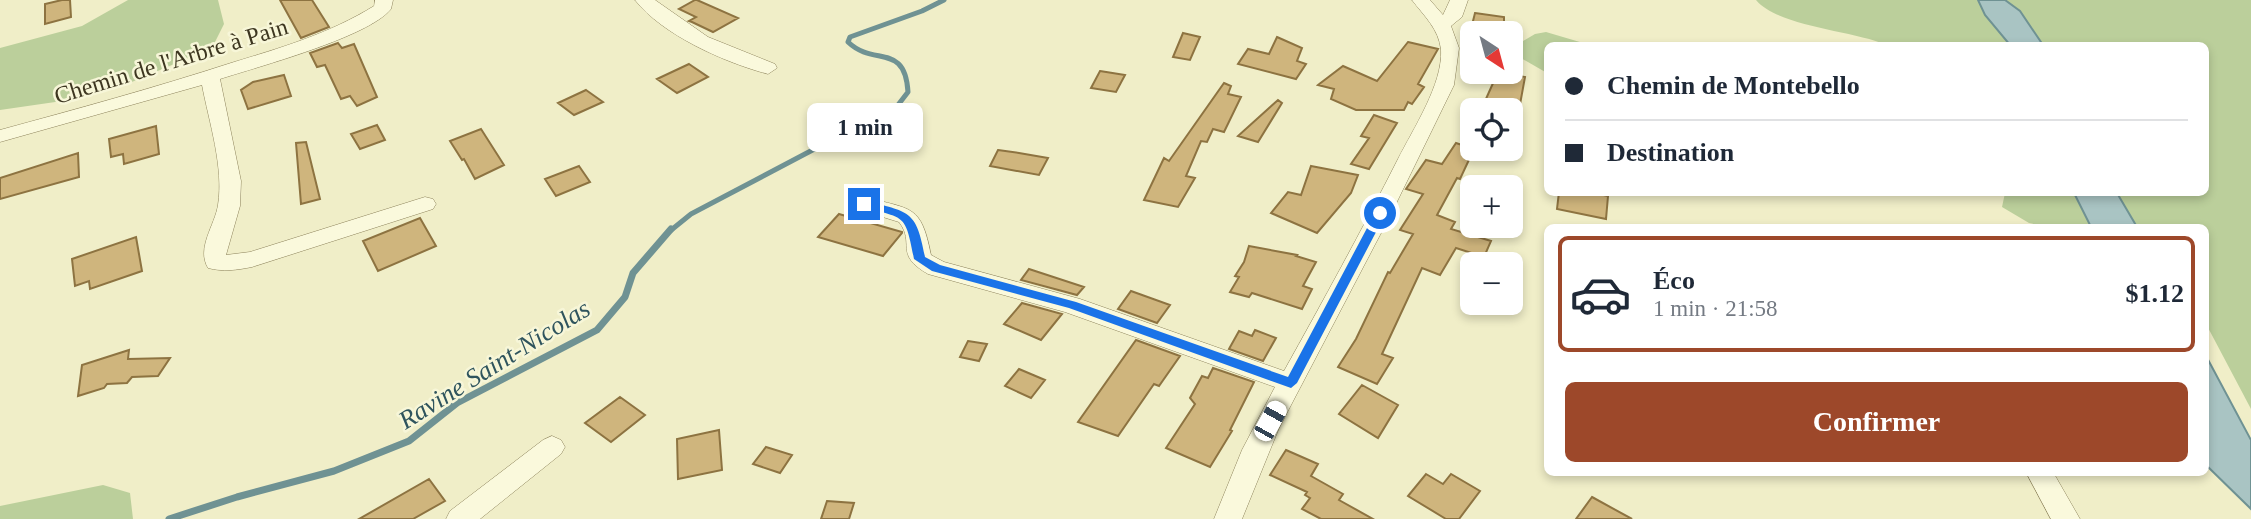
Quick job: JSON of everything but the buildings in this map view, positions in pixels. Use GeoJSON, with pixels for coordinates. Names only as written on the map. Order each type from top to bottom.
{"type":"FeatureCollection","features":[{"type":"Feature","properties":{"kind":"street","name":"Chemin de l'Arbre à Pain"},"geometry":{"type":"LineString","coordinates":[[0,136],[211,77],[334,34],[382,9],[384,0]]}},
{"type":"Feature","properties":{"kind":"street"},"geometry":{"type":"LineString","coordinates":[[644,0],[676,27],[709,47],[768,68]]}},
{"type":"Feature","properties":{"kind":"street"},"geometry":{"type":"LineString","coordinates":[[1228,519],[1237,490],[1444,85],[1451,64],[1450,40],[1442,23],[1421,0]]}},
{"type":"Feature","properties":{"kind":"street"},"geometry":{"type":"LineString","coordinates":[[1442,23],[1453,17],[1459,0]]}},
{"type":"Feature","properties":{"kind":"street"},"geometry":{"type":"LineString","coordinates":[[211,77],[230,181],[229,206],[214,254],[216,262],[230,263],[252,259],[425,204]]}},
{"type":"Feature","properties":{"kind":"street"},"geometry":{"type":"LineString","coordinates":[[864,204],[908,217],[914,226],[920,259],[936,268],[1072,305],[1291,383]]}},
{"type":"Feature","properties":{"kind":"street"},"geometry":{"type":"LineString","coordinates":[[460,519],[552,447]]}},
{"type":"Feature","properties":{"kind":"street"},"geometry":{"type":"LineString","coordinates":[[2041,476],[2066,519]]}},
{"type":"Feature","properties":{"kind":"green space"},"geometry":{"type":"Polygon","coordinates":[[[128,0],[218,0],[224,24],[212,48],[120,87],[69,100],[0,110],[0,48],[82,26],[128,0]]]}},
{"type":"Feature","properties":{"kind":"green space"},"geometry":{"type":"Polygon","coordinates":[[[1756,0],[2251,0],[2251,409],[2209,330],[2209,224],[2034,224],[2002,207],[2004,196],[2209,196],[2209,42],[1878,42],[1798,22],[1767,9],[1756,0]]]}},
{"type":"Feature","properties":{"kind":"green space"},"geometry":{"type":"Polygon","coordinates":[[[1546,32],[1580,42],[1544,42],[1544,71],[1523,59],[1523,41],[1535,34],[1546,32]]]}},
{"type":"Feature","properties":{"kind":"green space"},"geometry":{"type":"Polygon","coordinates":[[[103,485],[130,493],[133,519],[0,519],[0,506],[103,485]]]}},
{"type":"Feature","properties":{"kind":"water"},"geometry":{"type":"Polygon","coordinates":[[[1978,0],[2005,0],[2020,11],[2041,42],[2008,42],[1985,15],[1978,0]]]}},
{"type":"Feature","properties":{"kind":"water"},"geometry":{"type":"Polygon","coordinates":[[[2076,196],[2119,196],[2135,224],[2090,224],[2076,196]]]}},
{"type":"Feature","properties":{"kind":"water"},"geometry":{"type":"Polygon","coordinates":[[[2209,361],[2251,440],[2251,509],[2209,468],[2209,361]]]}},
{"type":"Feature","properties":{"kind":"waterway","name":"Ravine Saint-Nicolas"},"geometry":{"type":"LineString","coordinates":[[670,231],[691,214],[898,105],[908,92],[906,77],[901,67],[895,61],[858,49],[848,42],[850,37],[922,11],[944,0]]}},
{"type":"Feature","properties":{"kind":"waterway","name":"Ravine Saint-Nicolas"},"geometry":{"type":"LineString","coordinates":[[169,519],[237,497],[334,471],[409,441],[457,403],[597,330],[625,297],[633,273],[671,229]]}},
{"type":"Feature","properties":{"kind":"route"},"geometry":{"type":"LineString","coordinates":[[864,204],[908,217],[914,226],[920,259],[936,268],[1072,305],[1291,383],[1380,213]]}}]}
